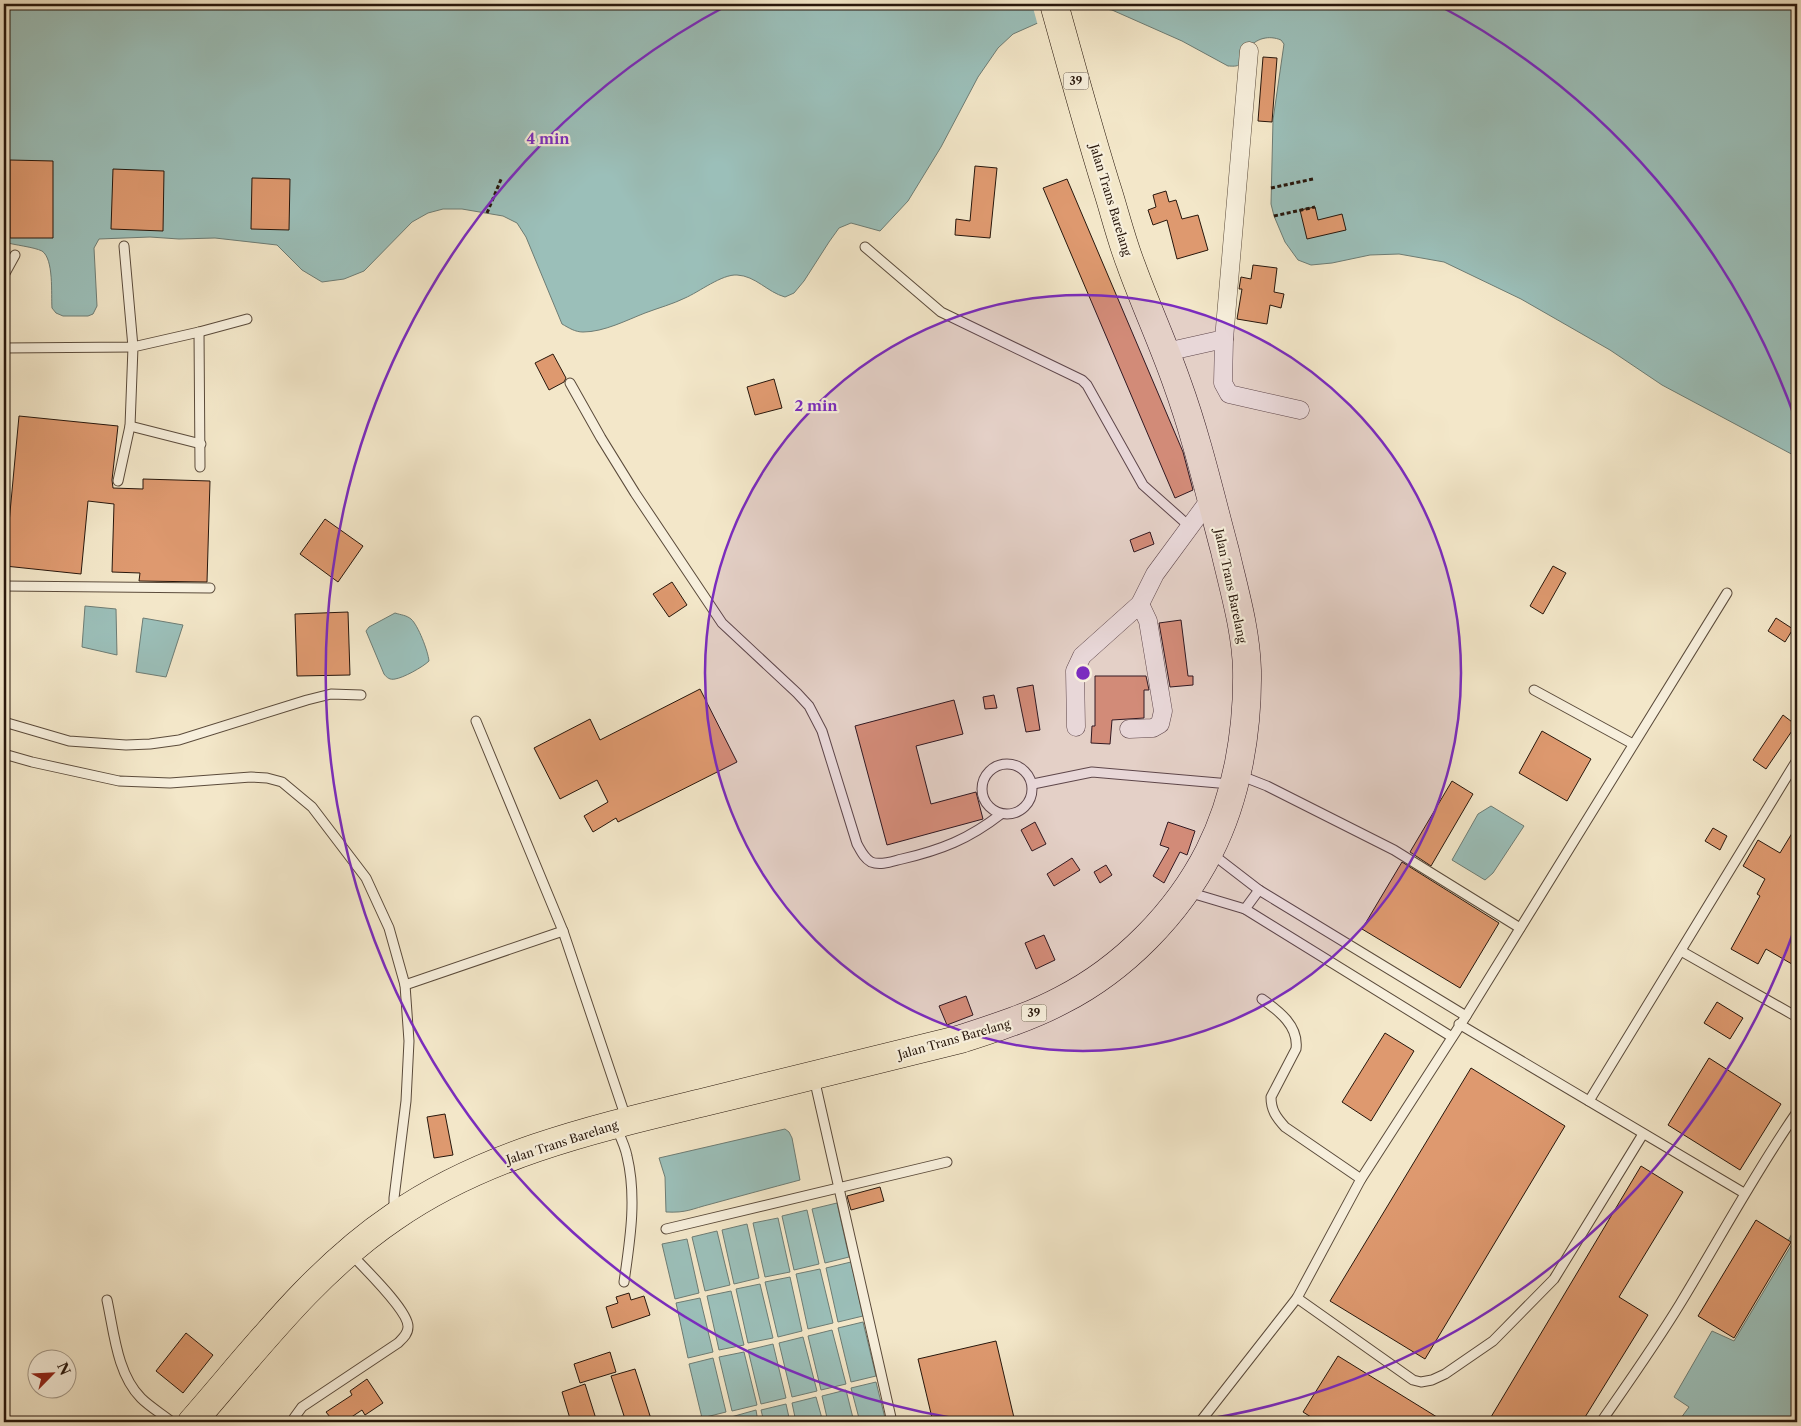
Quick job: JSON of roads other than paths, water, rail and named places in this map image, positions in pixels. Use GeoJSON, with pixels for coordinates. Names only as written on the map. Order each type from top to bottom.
{"type":"FeatureCollection","features":[{"type":"Feature","properties":{"kind":"highway","name":"Jalan Trans Barelang"},"geometry":{"type":"LineString","coordinates":[[192,1422],[311,1286],[349,1252],[394,1217],[439,1189],[488,1166],[542,1146],[621,1123],[960,1039],[1011,1023],[1063,1000],[1107,972],[1130,953],[1158,924],[1184,891],[1209,851],[1224,814],[1235,779],[1245,718],[1247,669],[1241,622],[1234,587],[1191,423],[1166,352],[1130,264],[1054,4]]}},
{"type":"Feature","properties":{"kind":"street"},"geometry":{"type":"LineString","coordinates":[[1249,51],[1224,339],[1223,383],[1229,394],[1300,410]]}},
{"type":"Feature","properties":{"kind":"street"},"geometry":{"type":"LineString","coordinates":[[1166,352],[1224,339]]}},
{"type":"Feature","properties":{"kind":"street"},"geometry":{"type":"LineString","coordinates":[[1076,727],[1075,671],[1078,662],[1082,656],[1140,604],[1155,574],[1211,498]]}},
{"type":"Feature","properties":{"kind":"street"},"geometry":{"type":"LineString","coordinates":[[1129,728],[1154,728],[1160,724],[1162,718],[1148,621],[1140,604]]}},
{"type":"Feature","properties":{"kind":"lane"},"geometry":{"type":"LineString","coordinates":[[118,481],[130,426],[133,347],[124,246]]}},
{"type":"Feature","properties":{"kind":"lane"},"geometry":{"type":"LineString","coordinates":[[865,246],[941,312],[1082,380],[1088,385],[1143,486],[1189,526]]}},
{"type":"Feature","properties":{"kind":"lane"},"geometry":{"type":"LineString","coordinates":[[4,274],[15,255]]}},
{"type":"Feature","properties":{"kind":"lane"},"geometry":{"type":"LineString","coordinates":[[4,348],[133,347],[247,319]]}},
{"type":"Feature","properties":{"kind":"lane"},"geometry":{"type":"LineString","coordinates":[[199,332],[200,467]]}},
{"type":"Feature","properties":{"kind":"lane"},"geometry":{"type":"LineString","coordinates":[[570,383],[622,472],[713,610],[732,634],[797,693],[808,706],[822,731],[857,844],[863,855],[872,862],[882,864],[933,852],[966,838],[1001,814]]}},
{"type":"Feature","properties":{"kind":"lane"},"geometry":{"type":"LineString","coordinates":[[130,426],[201,444]]}},
{"type":"Feature","properties":{"kind":"lane"},"geometry":{"type":"LineString","coordinates":[[4,586],[210,588]]}},
{"type":"Feature","properties":{"kind":"lane"},"geometry":{"type":"LineString","coordinates":[[1200,1422],[1297,1298],[1361,1179],[1466,1016],[1727,593]]}},
{"type":"Feature","properties":{"kind":"lane"},"geometry":{"type":"LineString","coordinates":[[1534,690],[1633,744]]}},
{"type":"Feature","properties":{"kind":"lane"},"geometry":{"type":"LineString","coordinates":[[4,722],[68,741],[126,745],[150,744],[179,740],[330,694],[361,695]]}},
{"type":"Feature","properties":{"kind":"lane"},"geometry":{"type":"LineString","coordinates":[[476,721],[563,931],[621,1123],[633,1195],[631,1234],[624,1282]]}},
{"type":"Feature","properties":{"kind":"lane"},"geometry":{"type":"LineString","coordinates":[[4,754],[119,781],[170,783],[251,777],[267,778],[282,782],[312,806],[366,878],[389,928],[405,985],[409,1041],[406,1101],[394,1198],[394,1217]]}},
{"type":"Feature","properties":{"kind":"lane"},"geometry":{"type":"LineString","coordinates":[[1589,1101],[1797,760]]}},
{"type":"Feature","properties":{"kind":"lane"},"geometry":{"type":"LineString","coordinates":[[1000,765],[1016,765],[1029,776],[1033,793],[1025,808],[1018,813],[1001,814],[987,804],[982,788],[987,773],[1000,765]]}},
{"type":"Feature","properties":{"kind":"lane"},"geometry":{"type":"LineString","coordinates":[[1032,784],[1092,772],[1235,779],[1267,786],[1394,850],[1520,928]]}},
{"type":"Feature","properties":{"kind":"lane"},"geometry":{"type":"LineString","coordinates":[[1209,851],[1259,890],[1466,1016]]}},
{"type":"Feature","properties":{"kind":"lane"},"geometry":{"type":"LineString","coordinates":[[1245,909],[1259,890]]}},
{"type":"Feature","properties":{"kind":"lane"},"geometry":{"type":"LineString","coordinates":[[1184,891],[1245,909],[1452,1037]]}},
{"type":"Feature","properties":{"kind":"lane"},"geometry":{"type":"LineString","coordinates":[[405,985],[563,931]]}},
{"type":"Feature","properties":{"kind":"lane"},"geometry":{"type":"LineString","coordinates":[[1681,951],[1797,1017]]}},
{"type":"Feature","properties":{"kind":"lane"},"geometry":{"type":"LineString","coordinates":[[1262,999],[1283,1015],[1290,1024],[1296,1044],[1296,1049],[1271,1097],[1275,1116],[1285,1127],[1361,1179]]}},
{"type":"Feature","properties":{"kind":"lane"},"geometry":{"type":"LineString","coordinates":[[1460,1024],[1744,1194]]}},
{"type":"Feature","properties":{"kind":"lane"},"geometry":{"type":"LineString","coordinates":[[813,1075],[892,1422]]}},
{"type":"Feature","properties":{"kind":"lane"},"geometry":{"type":"LineString","coordinates":[[1602,1422],[1680,1303],[1744,1194],[1797,1112]]}},
{"type":"Feature","properties":{"kind":"lane"},"geometry":{"type":"LineString","coordinates":[[1297,1298],[1413,1380],[1421,1382],[1432,1380],[1445,1374],[1493,1341],[1554,1279],[1643,1134]]}},
{"type":"Feature","properties":{"kind":"lane"},"geometry":{"type":"LineString","coordinates":[[666,1229],[947,1162]]}},
{"type":"Feature","properties":{"kind":"lane"},"geometry":{"type":"LineString","coordinates":[[293,1422],[302,1407],[398,1343],[407,1333],[409,1325],[400,1309],[349,1252]]}},
{"type":"Feature","properties":{"kind":"lane"},"geometry":{"type":"LineString","coordinates":[[107,1300],[120,1358],[129,1381],[141,1398],[172,1422]]}},
{"type":"Feature","properties":{"kind":"water"},"geometry":{"type":"Polygon","coordinates":[[[4,4],[1797,4],[1797,457],[1662,385],[1610,350],[1521,299],[1444,262],[1399,254],[1370,255],[1332,263],[1311,265],[1298,260],[1285,242],[1271,204],[1273,120],[1284,44],[1281,40],[1263,38],[1251,45],[1240,64],[1228,66],[1182,41],[1112,10],[1087,6],[1067,10],[1013,34],[998,48],[978,77],[941,147],[908,201],[880,231],[851,223],[839,228],[804,281],[794,293],[785,297],[750,278],[731,275],[680,300],[615,325],[599,330],[577,331],[562,324],[526,237],[517,223],[503,216],[462,209],[443,209],[428,213],[412,222],[364,271],[344,279],[322,282],[302,270],[277,245],[215,238],[179,239],[150,237],[99,239],[94,248],[97,306],[93,314],[88,316],[63,316],[56,313],[52,308],[52,286],[46,255],[42,251],[4,242],[4,4]]]}},
{"type":"Feature","properties":{"kind":"water"},"geometry":{"type":"Polygon","coordinates":[[[85,606],[116,609],[117,655],[82,647],[85,606]]]}},
{"type":"Feature","properties":{"kind":"water"},"geometry":{"type":"Polygon","coordinates":[[[395,613],[407,617],[414,622],[427,651],[429,661],[408,674],[392,679],[387,678],[384,674],[366,631],[369,627],[395,613]]]}},
{"type":"Feature","properties":{"kind":"water"},"geometry":{"type":"Polygon","coordinates":[[[143,618],[183,625],[166,677],[136,672],[143,618]]]}},
{"type":"Feature","properties":{"kind":"water"},"geometry":{"type":"Polygon","coordinates":[[[1491,806],[1524,826],[1493,873],[1485,880],[1452,860],[1478,814],[1491,806]]]}},
{"type":"Feature","properties":{"kind":"water"},"geometry":{"type":"Polygon","coordinates":[[[785,1129],[792,1138],[800,1180],[689,1210],[666,1212],[665,1177],[659,1158],[785,1129]]]}},
{"type":"Feature","properties":{"kind":"water"},"geometry":{"type":"Polygon","coordinates":[[[837,1203],[849,1257],[825,1263],[812,1209],[837,1203]]]}},
{"type":"Feature","properties":{"kind":"water"},"geometry":{"type":"Polygon","coordinates":[[[807,1210],[819,1264],[794,1270],[782,1216],[807,1210]]]}},
{"type":"Feature","properties":{"kind":"water"},"geometry":{"type":"Polygon","coordinates":[[[778,1218],[790,1272],[765,1277],[753,1223],[778,1218]]]}},
{"type":"Feature","properties":{"kind":"water"},"geometry":{"type":"Polygon","coordinates":[[[747,1224],[759,1278],[734,1284],[722,1230],[747,1224]]]}},
{"type":"Feature","properties":{"kind":"water"},"geometry":{"type":"Polygon","coordinates":[[[1797,1224],[1797,1422],[1678,1422],[1689,1407],[1674,1397],[1712,1331],[1734,1341],[1792,1244],[1788,1241],[1797,1224]]]}},
{"type":"Feature","properties":{"kind":"water"},"geometry":{"type":"Polygon","coordinates":[[[717,1231],[730,1285],[705,1291],[692,1237],[717,1231]]]}},
{"type":"Feature","properties":{"kind":"water"},"geometry":{"type":"Polygon","coordinates":[[[687,1239],[699,1293],[675,1299],[662,1244],[687,1239]]]}},
{"type":"Feature","properties":{"kind":"water"},"geometry":{"type":"Polygon","coordinates":[[[851,1262],[863,1316],[838,1322],[826,1268],[851,1262]]]}},
{"type":"Feature","properties":{"kind":"water"},"geometry":{"type":"Polygon","coordinates":[[[820,1269],[833,1323],[808,1329],[796,1274],[820,1269]]]}},
{"type":"Feature","properties":{"kind":"water"},"geometry":{"type":"Polygon","coordinates":[[[790,1277],[802,1331],[778,1337],[765,1282],[790,1277]]]}},
{"type":"Feature","properties":{"kind":"water"},"geometry":{"type":"Polygon","coordinates":[[[760,1284],[773,1338],[748,1343],[736,1289],[760,1284]]]}},
{"type":"Feature","properties":{"kind":"water"},"geometry":{"type":"Polygon","coordinates":[[[731,1291],[744,1345],[719,1350],[707,1296],[731,1291]]]}},
{"type":"Feature","properties":{"kind":"water"},"geometry":{"type":"Polygon","coordinates":[[[700,1298],[713,1352],[688,1358],[676,1303],[700,1298]]]}},
{"type":"Feature","properties":{"kind":"water"},"geometry":{"type":"Polygon","coordinates":[[[863,1322],[876,1376],[851,1382],[838,1328],[863,1322]]]}},
{"type":"Feature","properties":{"kind":"water"},"geometry":{"type":"Polygon","coordinates":[[[832,1330],[846,1384],[821,1390],[808,1336],[832,1330]]]}},
{"type":"Feature","properties":{"kind":"water"},"geometry":{"type":"Polygon","coordinates":[[[803,1337],[817,1391],[792,1397],[779,1343],[803,1337]]]}},
{"type":"Feature","properties":{"kind":"water"},"geometry":{"type":"Polygon","coordinates":[[[773,1344],[786,1398],[761,1404],[748,1350],[773,1344]]]}},
{"type":"Feature","properties":{"kind":"water"},"geometry":{"type":"Polygon","coordinates":[[[744,1352],[757,1405],[732,1411],[719,1357],[744,1352]]]}},
{"type":"Feature","properties":{"kind":"water"},"geometry":{"type":"Polygon","coordinates":[[[713,1358],[726,1412],[702,1418],[689,1364],[713,1358]]]}},
{"type":"Feature","properties":{"kind":"water"},"geometry":{"type":"Polygon","coordinates":[[[876,1382],[886,1422],[860,1422],[851,1388],[876,1382]]]}},
{"type":"Feature","properties":{"kind":"water"},"geometry":{"type":"Polygon","coordinates":[[[846,1390],[854,1422],[828,1422],[822,1396],[846,1390]]]}},
{"type":"Feature","properties":{"kind":"water"},"geometry":{"type":"Polygon","coordinates":[[[816,1397],[823,1422],[796,1422],[792,1403],[816,1397]]]}},
{"type":"Feature","properties":{"kind":"water"},"geometry":{"type":"Polygon","coordinates":[[[786,1404],[790,1422],[764,1422],[761,1410],[786,1404]]]}},
{"type":"Feature","properties":{"kind":"water"},"geometry":{"type":"Polygon","coordinates":[[[756,1410],[758,1422],[732,1422],[731,1417],[756,1410]]]}}]}
